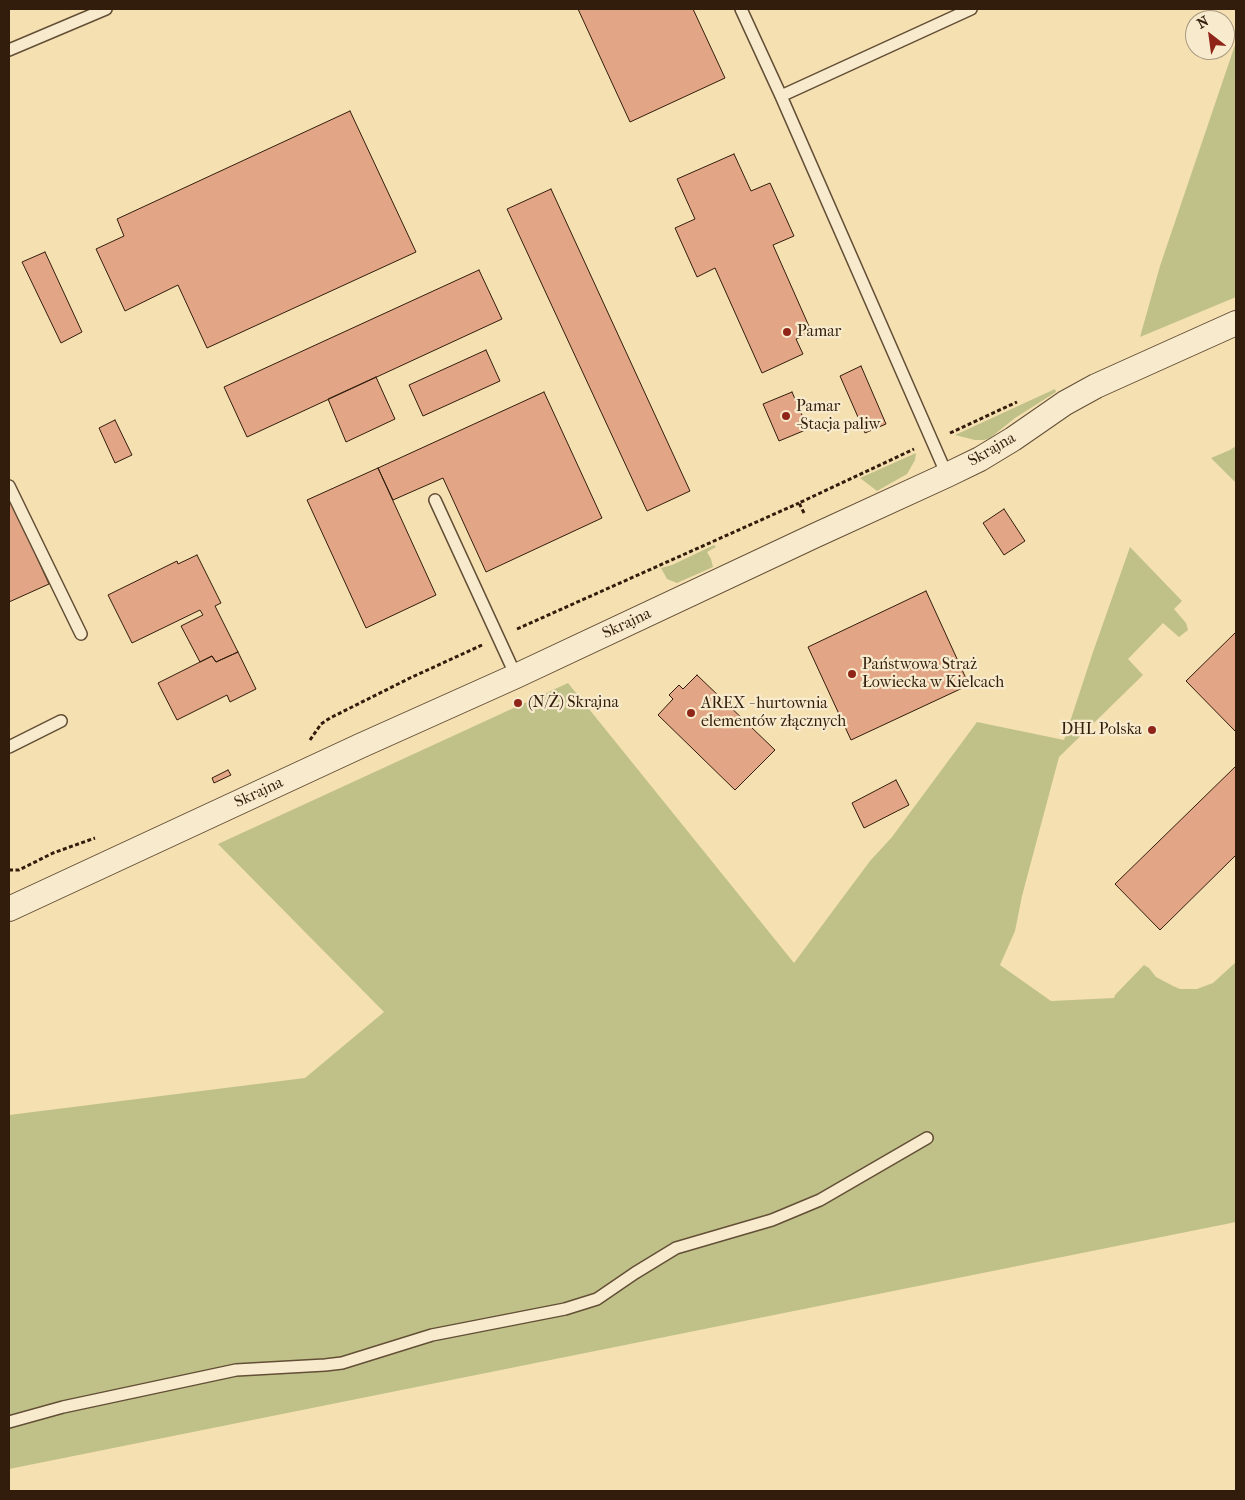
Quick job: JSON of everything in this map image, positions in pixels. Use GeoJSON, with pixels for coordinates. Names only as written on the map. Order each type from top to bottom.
{"type":"FeatureCollection","features":[{"type":"Feature","properties":{"kind":"street","name":"Skrajna"},"geometry":{"type":"LineString","coordinates":[[9,909],[947,475],[980,459],[1065,403],[1096,386],[1236,323]]}},
{"type":"Feature","properties":{"kind":"lane"},"geometry":{"type":"LineString","coordinates":[[9,50],[106,9]]}},
{"type":"Feature","properties":{"kind":"lane"},"geometry":{"type":"LineString","coordinates":[[741,9],[947,475]]}},
{"type":"Feature","properties":{"kind":"lane"},"geometry":{"type":"LineString","coordinates":[[781,96],[971,9]]}},
{"type":"Feature","properties":{"kind":"lane"},"geometry":{"type":"LineString","coordinates":[[9,486],[81,634]]}},
{"type":"Feature","properties":{"kind":"lane"},"geometry":{"type":"LineString","coordinates":[[435,500],[516,676]]}},
{"type":"Feature","properties":{"kind":"lane"},"geometry":{"type":"LineString","coordinates":[[9,747],[61,721]]}},
{"type":"Feature","properties":{"kind":"lane"},"geometry":{"type":"LineString","coordinates":[[9,1422],[63,1407],[236,1370],[342,1363],[432,1335],[565,1309],[597,1298],[676,1248],[772,1220],[820,1200],[927,1138]]}},
{"type":"Feature","properties":{"kind":"path"},"geometry":{"type":"LineString","coordinates":[[309,741],[321,724],[330,718],[410,678],[1018,401]]}},
{"type":"Feature","properties":{"kind":"path"},"geometry":{"type":"LineString","coordinates":[[799,502],[805,516]]}},
{"type":"Feature","properties":{"kind":"path"},"geometry":{"type":"LineString","coordinates":[[9,870],[19,870],[53,853],[104,834]]}},
{"type":"Feature","properties":{"kind":"green space"},"geometry":{"type":"Polygon","coordinates":[[[1236,42],[1236,297],[1140,337],[1160,266],[1230,60],[1235,60],[1236,42]]]}},
{"type":"Feature","properties":{"kind":"green space"},"geometry":{"type":"Polygon","coordinates":[[[1055,389],[1056,392],[1015,418],[990,438],[975,440],[955,435],[1055,389]]]}},
{"type":"Feature","properties":{"kind":"green space"},"geometry":{"type":"Polygon","coordinates":[[[1236,446],[1236,483],[1211,458],[1236,446]]]}},
{"type":"Feature","properties":{"kind":"green space"},"geometry":{"type":"Polygon","coordinates":[[[916,453],[915,460],[907,474],[877,491],[860,478],[916,453]]]}},
{"type":"Feature","properties":{"kind":"green space"},"geometry":{"type":"Polygon","coordinates":[[[714,545],[716,547],[707,552],[713,567],[677,583],[667,579],[661,568],[672,565],[714,545]]]}},
{"type":"Feature","properties":{"kind":"green space"},"geometry":{"type":"Polygon","coordinates":[[[1130,547],[1182,601],[1174,609],[1186,623],[1188,630],[1179,637],[1163,623],[1128,659],[1143,675],[1059,757],[1022,896],[1015,931],[1000,965],[1051,1001],[1114,998],[1144,965],[1156,977],[1173,986],[1180,989],[1197,989],[1213,983],[1236,962],[1236,1222],[9,1469],[9,1115],[305,1078],[384,1012],[218,844],[568,683],[794,963],[870,861],[892,837],[977,722],[1064,740],[1130,547]]]}},
{"type":"Feature","properties":{"kind":"building"},"geometry":{"type":"Polygon","coordinates":[[[578,9],[693,9],[725,78],[630,122],[578,9]]]}},
{"type":"Feature","properties":{"kind":"building"},"geometry":{"type":"Polygon","coordinates":[[[350,111],[416,252],[207,348],[178,285],[125,311],[96,249],[124,236],[117,219],[350,111]]]}},
{"type":"Feature","properties":{"kind":"building"},"geometry":{"type":"Polygon","coordinates":[[[734,154],[751,191],[770,183],[794,236],[773,245],[812,333],[796,339],[803,354],[762,373],[715,268],[697,277],[675,228],[695,219],[677,179],[734,154]]]}},
{"type":"Feature","properties":{"kind":"building"},"geometry":{"type":"Polygon","coordinates":[[[551,189],[690,491],[647,511],[507,209],[551,189]]]}},
{"type":"Feature","properties":{"kind":"building"},"geometry":{"type":"Polygon","coordinates":[[[45,252],[82,332],[61,343],[22,262],[45,252]]]}},
{"type":"Feature","properties":{"kind":"building"},"geometry":{"type":"Polygon","coordinates":[[[479,270],[502,319],[247,437],[224,387],[479,270]]]}},
{"type":"Feature","properties":{"kind":"building"},"geometry":{"type":"Polygon","coordinates":[[[486,350],[500,381],[423,416],[409,385],[486,350]]]}},
{"type":"Feature","properties":{"kind":"building"},"geometry":{"type":"Polygon","coordinates":[[[861,366],[886,424],[865,433],[840,376],[861,366]]]}},
{"type":"Feature","properties":{"kind":"building"},"geometry":{"type":"Polygon","coordinates":[[[376,377],[395,419],[346,442],[328,399],[376,377]]]}},
{"type":"Feature","properties":{"kind":"building"},"geometry":{"type":"Polygon","coordinates":[[[544,392],[602,518],[486,572],[443,478],[393,500],[378,468],[544,392]]]}},
{"type":"Feature","properties":{"kind":"building","name":"Pamar -Stacja paliw"},"geometry":{"type":"Polygon","coordinates":[[[792,392],[808,429],[779,441],[763,404],[792,392]]]}},
{"type":"Feature","properties":{"kind":"building"},"geometry":{"type":"Polygon","coordinates":[[[115,420],[132,455],[115,463],[99,428],[115,420]]]}},
{"type":"Feature","properties":{"kind":"building"},"geometry":{"type":"Polygon","coordinates":[[[378,468],[436,595],[366,628],[307,500],[378,468]]]}},
{"type":"Feature","properties":{"kind":"building"},"geometry":{"type":"Polygon","coordinates":[[[9,496],[49,584],[9,602],[9,496]]]}},
{"type":"Feature","properties":{"kind":"building"},"geometry":{"type":"Polygon","coordinates":[[[1004,509],[1025,541],[1004,555],[983,523],[1004,509]]]}},
{"type":"Feature","properties":{"kind":"building"},"geometry":{"type":"Polygon","coordinates":[[[197,555],[221,603],[215,606],[238,652],[216,662],[212,656],[200,662],[181,626],[203,615],[200,610],[132,643],[108,595],[177,561],[178,564],[197,555]]]}},
{"type":"Feature","properties":{"kind":"building"},"geometry":{"type":"Polygon","coordinates":[[[926,591],[969,685],[851,740],[808,647],[926,591]]]}},
{"type":"Feature","properties":{"kind":"building"},"geometry":{"type":"Polygon","coordinates":[[[1236,632],[1236,732],[1186,681],[1236,632]]]}},
{"type":"Feature","properties":{"kind":"building"},"geometry":{"type":"Polygon","coordinates":[[[238,652],[256,689],[230,702],[227,695],[177,720],[158,683],[212,656],[216,662],[238,652]]]}},
{"type":"Feature","properties":{"kind":"building"},"geometry":{"type":"Polygon","coordinates":[[[697,675],[775,750],[735,790],[658,715],[673,699],[669,695],[679,685],[683,689],[697,675]]]}},
{"type":"Feature","properties":{"kind":"building"},"geometry":{"type":"Polygon","coordinates":[[[1236,766],[1236,855],[1160,930],[1115,884],[1236,766]]]}},
{"type":"Feature","properties":{"kind":"building"},"geometry":{"type":"Polygon","coordinates":[[[228,770],[231,775],[214,783],[212,778],[228,770]]]}},
{"type":"Feature","properties":{"kind":"building"},"geometry":{"type":"Polygon","coordinates":[[[896,780],[909,805],[864,828],[852,803],[896,780]]]}},
{"type":"Feature","properties":{"kind":"place","name":"Pamar"},"geometry":{"type":"Point","coordinates":[787,332]}},
{"type":"Feature","properties":{"kind":"place","name":"Pamar -Stacja paliw"},"geometry":{"type":"Point","coordinates":[786,416]}},
{"type":"Feature","properties":{"kind":"place","name":"Państwowa Straż Łowiecka w Kielcach"},"geometry":{"type":"Point","coordinates":[852,674]}},
{"type":"Feature","properties":{"kind":"place","name":"(N/Ż) Skrajna"},"geometry":{"type":"Point","coordinates":[518,703]}},
{"type":"Feature","properties":{"kind":"place","name":"AREX - hurtownia elementów złącznych"},"geometry":{"type":"Point","coordinates":[691,713]}},
{"type":"Feature","properties":{"kind":"place","name":"DHL Polska"},"geometry":{"type":"Point","coordinates":[1152,730]}}]}
